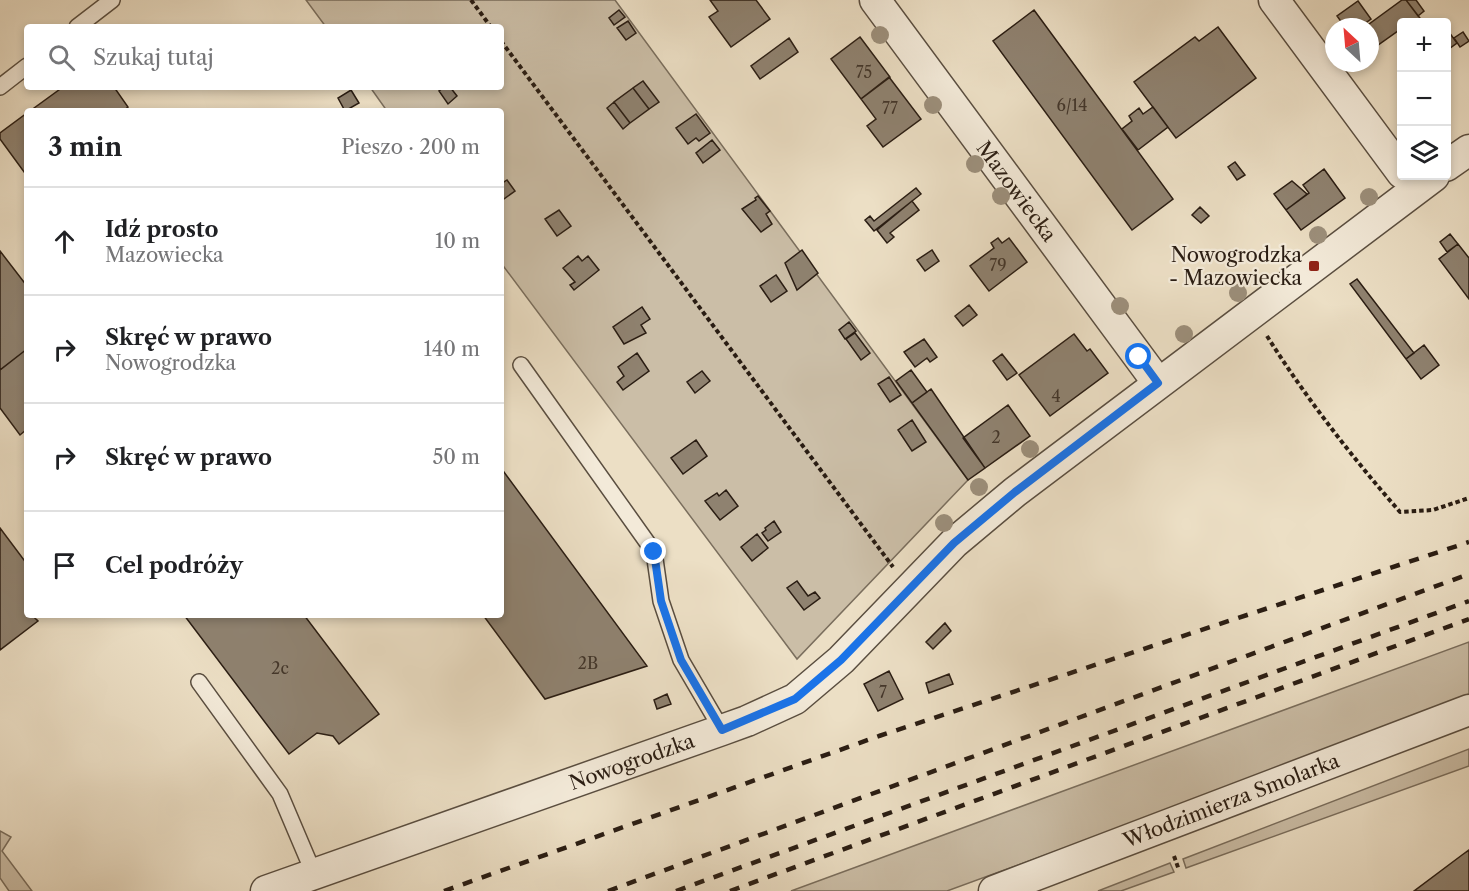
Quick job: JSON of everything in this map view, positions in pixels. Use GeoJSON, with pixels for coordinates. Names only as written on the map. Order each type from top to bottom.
{"type":"FeatureCollection","features":[{"type":"Feature","properties":{"kind":"street","name":"Mazowiecka"},"geometry":{"type":"LineString","coordinates":[[875,0],[1158,383]]}},
{"type":"Feature","properties":{"kind":"street"},"geometry":{"type":"LineString","coordinates":[[1274,0],[1397,158]]}},
{"type":"Feature","properties":{"kind":"street"},"geometry":{"type":"LineString","coordinates":[[1451,163],[1469,150]]}},
{"type":"Feature","properties":{"kind":"street","name":"Nowogrodzka"},"geometry":{"type":"LineString","coordinates":[[266,891],[722,730],[795,699],[841,660],[954,543],[1015,492],[1251,314],[1412,180]]}},
{"type":"Feature","properties":{"kind":"street","name":"Włodzimierza Smolarka"},"geometry":{"type":"LineString","coordinates":[[994,891],[1469,710]]}},
{"type":"Feature","properties":{"kind":"lane"},"geometry":{"type":"LineString","coordinates":[[81,24],[112,0]]}},
{"type":"Feature","properties":{"kind":"lane"},"geometry":{"type":"LineString","coordinates":[[0,87],[24,68]]}},
{"type":"Feature","properties":{"kind":"lane"},"geometry":{"type":"LineString","coordinates":[[521,365],[654,552],[661,601],[681,660],[722,730]]}},
{"type":"Feature","properties":{"kind":"lane"},"geometry":{"type":"LineString","coordinates":[[199,682],[280,794],[314,874]]}},
{"type":"Feature","properties":{"kind":"path"},"geometry":{"type":"LineString","coordinates":[[471,0],[489,24]]}},
{"type":"Feature","properties":{"kind":"path"},"geometry":{"type":"LineString","coordinates":[[504,45],[889,562]]}},
{"type":"Feature","properties":{"kind":"path"},"geometry":{"type":"LineString","coordinates":[[1251,314],[1364,471],[1400,512],[1433,510],[1469,498]]}},
{"type":"Feature","properties":{"kind":"path"},"geometry":{"type":"LineString","coordinates":[[1174,856],[1179,870]]}},
{"type":"Feature","properties":{"kind":"shaded area"},"geometry":{"type":"Polygon","coordinates":[[[306,0],[615,0],[968,480],[797,659],[504,267],[504,108],[385,108],[372,90],[504,90],[504,24],[324,24],[306,0]]]}},
{"type":"Feature","properties":{"kind":"shaded area"},"geometry":{"type":"Polygon","coordinates":[[[1469,642],[1469,694],[1179,806],[947,891],[791,891],[1469,642]]]}},
{"type":"Feature","properties":{"kind":"shaded area"},"geometry":{"type":"Polygon","coordinates":[[[1469,749],[1469,766],[1186,868],[1183,859],[1469,749]]]}},
{"type":"Feature","properties":{"kind":"shaded area"},"geometry":{"type":"Polygon","coordinates":[[[0,831],[11,837],[2,851],[32,891],[9,891],[0,878],[0,831]]]}},
{"type":"Feature","properties":{"kind":"shaded area"},"geometry":{"type":"Polygon","coordinates":[[[1170,863],[1174,872],[1121,891],[1098,891],[1170,863]]]}},
{"type":"Feature","properties":{"kind":"building"},"geometry":{"type":"Polygon","coordinates":[[[710,0],[756,0],[770,19],[731,47],[709,17],[718,11],[710,0]]]}},
{"type":"Feature","properties":{"kind":"building"},"geometry":{"type":"Polygon","coordinates":[[[1402,0],[1406,0],[1420,18],[1397,18],[1397,32],[1379,44],[1377,18],[1402,0]]]}},
{"type":"Feature","properties":{"kind":"building"},"geometry":{"type":"Polygon","coordinates":[[[1406,0],[1416,0],[1424,11],[1418,16],[1406,0]]]}},
{"type":"Feature","properties":{"kind":"building"},"geometry":{"type":"Polygon","coordinates":[[[1358,1],[1370,18],[1338,18],[1337,16],[1358,1]]]}},
{"type":"Feature","properties":{"kind":"building"},"geometry":{"type":"Polygon","coordinates":[[[619,10],[625,17],[614,25],[609,18],[619,10]]]}},
{"type":"Feature","properties":{"kind":"building"},"geometry":{"type":"Polygon","coordinates":[[[1034,10],[1173,199],[1132,230],[993,41],[1034,10]]]}},
{"type":"Feature","properties":{"kind":"building"},"geometry":{"type":"Polygon","coordinates":[[[628,21],[636,33],[626,40],[617,28],[628,21]]]}},
{"type":"Feature","properties":{"kind":"building"},"geometry":{"type":"Polygon","coordinates":[[[1218,27],[1256,78],[1176,138],[1134,82],[1195,37],[1199,41],[1218,27]]]}},
{"type":"Feature","properties":{"kind":"building"},"geometry":{"type":"Polygon","coordinates":[[[1463,32],[1469,41],[1460,47],[1454,38],[1463,32]]]}},
{"type":"Feature","properties":{"kind":"building"},"geometry":{"type":"Polygon","coordinates":[[[1451,35],[1457,43],[1451,47],[1451,35]]]}},
{"type":"Feature","properties":{"kind":"building"},"geometry":{"type":"Polygon","coordinates":[[[860,37],[890,77],[861,99],[831,59],[860,37]]]}},
{"type":"Feature","properties":{"kind":"building"},"geometry":{"type":"Polygon","coordinates":[[[789,38],[798,52],[760,79],[751,66],[789,38]]]}},
{"type":"Feature","properties":{"kind":"building"},"geometry":{"type":"Polygon","coordinates":[[[889,77],[921,119],[883,147],[867,126],[876,119],[861,99],[889,77]]]}},
{"type":"Feature","properties":{"kind":"building"},"geometry":{"type":"Polygon","coordinates":[[[643,81],[659,102],[649,109],[633,88],[643,81]]]}},
{"type":"Feature","properties":{"kind":"building"},"geometry":{"type":"Polygon","coordinates":[[[633,88],[649,109],[630,123],[614,102],[633,88]]]}},
{"type":"Feature","properties":{"kind":"building"},"geometry":{"type":"Polygon","coordinates":[[[59,90],[116,90],[128,107],[127,108],[34,108],[59,90]]]}},
{"type":"Feature","properties":{"kind":"building"},"geometry":{"type":"Polygon","coordinates":[[[351,90],[359,103],[350,108],[343,108],[338,98],[351,90]]]}},
{"type":"Feature","properties":{"kind":"building"},"geometry":{"type":"Polygon","coordinates":[[[452,90],[457,96],[448,104],[439,91],[452,90]]]}},
{"type":"Feature","properties":{"kind":"building"},"geometry":{"type":"Polygon","coordinates":[[[614,102],[630,123],[623,129],[607,108],[614,102]]]}},
{"type":"Feature","properties":{"kind":"building"},"geometry":{"type":"Polygon","coordinates":[[[1153,107],[1168,127],[1138,150],[1122,129],[1132,121],[1129,116],[1139,108],[1143,114],[1153,107]]]}},
{"type":"Feature","properties":{"kind":"building"},"geometry":{"type":"Polygon","coordinates":[[[696,114],[710,133],[699,141],[696,138],[688,144],[676,128],[696,114]]]}},
{"type":"Feature","properties":{"kind":"building"},"geometry":{"type":"Polygon","coordinates":[[[24,115],[24,172],[0,139],[0,133],[24,115]]]}},
{"type":"Feature","properties":{"kind":"building"},"geometry":{"type":"Polygon","coordinates":[[[712,140],[720,150],[703,163],[696,153],[712,140]]]}},
{"type":"Feature","properties":{"kind":"building"},"geometry":{"type":"Polygon","coordinates":[[[1235,162],[1245,175],[1237,180],[1228,167],[1235,162]]]}},
{"type":"Feature","properties":{"kind":"building"},"geometry":{"type":"Polygon","coordinates":[[[1324,169],[1345,198],[1301,230],[1286,210],[1309,193],[1303,185],[1324,169]]]}},
{"type":"Feature","properties":{"kind":"building"},"geometry":{"type":"Polygon","coordinates":[[[507,180],[515,191],[504,199],[504,182],[507,180]]]}},
{"type":"Feature","properties":{"kind":"building"},"geometry":{"type":"Polygon","coordinates":[[[1292,181],[1307,194],[1286,210],[1274,194],[1292,181]]]}},
{"type":"Feature","properties":{"kind":"building"},"geometry":{"type":"Polygon","coordinates":[[[916,188],[921,194],[874,231],[865,220],[870,216],[874,221],[916,188]]]}},
{"type":"Feature","properties":{"kind":"building"},"geometry":{"type":"Polygon","coordinates":[[[758,196],[770,211],[766,214],[772,224],[761,232],[742,209],[756,200],[758,196]]]}},
{"type":"Feature","properties":{"kind":"building"},"geometry":{"type":"Polygon","coordinates":[[[912,201],[919,210],[890,233],[894,237],[887,243],[877,230],[912,201]]]}},
{"type":"Feature","properties":{"kind":"building"},"geometry":{"type":"Polygon","coordinates":[[[1200,207],[1209,216],[1201,223],[1192,215],[1200,207]]]}},
{"type":"Feature","properties":{"kind":"building"},"geometry":{"type":"Polygon","coordinates":[[[559,210],[571,226],[557,236],[545,219],[559,210]]]}},
{"type":"Feature","properties":{"kind":"building"},"geometry":{"type":"Polygon","coordinates":[[[1450,234],[1458,244],[1447,252],[1440,242],[1450,234]]]}},
{"type":"Feature","properties":{"kind":"building"},"geometry":{"type":"Polygon","coordinates":[[[998,238],[1002,243],[1009,238],[1027,262],[989,291],[970,266],[994,248],[991,243],[998,238]]]}},
{"type":"Feature","properties":{"kind":"building"},"geometry":{"type":"Polygon","coordinates":[[[1458,244],[1469,258],[1469,299],[1439,259],[1458,244]]]}},
{"type":"Feature","properties":{"kind":"building"},"geometry":{"type":"Polygon","coordinates":[[[802,250],[818,273],[797,290],[785,263],[802,250]]]}},
{"type":"Feature","properties":{"kind":"building"},"geometry":{"type":"Polygon","coordinates":[[[932,250],[939,261],[925,271],[917,260],[932,250]]]}},
{"type":"Feature","properties":{"kind":"building"},"geometry":{"type":"Polygon","coordinates":[[[0,251],[24,282],[24,351],[0,370],[0,251]]]}},
{"type":"Feature","properties":{"kind":"building"},"geometry":{"type":"Polygon","coordinates":[[[578,256],[582,261],[588,256],[599,270],[574,290],[570,285],[575,282],[563,268],[578,256]]]}},
{"type":"Feature","properties":{"kind":"building"},"geometry":{"type":"Polygon","coordinates":[[[776,275],[787,291],[771,302],[760,286],[776,275]]]}},
{"type":"Feature","properties":{"kind":"building"},"geometry":{"type":"Polygon","coordinates":[[[1357,279],[1414,353],[1406,359],[1350,284],[1357,279]]]}},
{"type":"Feature","properties":{"kind":"building"},"geometry":{"type":"Polygon","coordinates":[[[969,305],[977,315],[963,326],[955,316],[969,305]]]}},
{"type":"Feature","properties":{"kind":"building"},"geometry":{"type":"Polygon","coordinates":[[[642,307],[650,319],[641,325],[646,333],[624,344],[613,327],[642,307]]]}},
{"type":"Feature","properties":{"kind":"building"},"geometry":{"type":"Polygon","coordinates":[[[849,322],[856,331],[845,339],[839,330],[849,322]]]}},
{"type":"Feature","properties":{"kind":"building"},"geometry":{"type":"Polygon","coordinates":[[[855,333],[870,353],[861,360],[846,339],[855,333]]]}},
{"type":"Feature","properties":{"kind":"building"},"geometry":{"type":"Polygon","coordinates":[[[1074,334],[1087,351],[1090,349],[1108,373],[1050,416],[1019,375],[1074,334]]]}},
{"type":"Feature","properties":{"kind":"building"},"geometry":{"type":"Polygon","coordinates":[[[924,339],[937,357],[930,362],[927,358],[915,367],[904,352],[924,339]]]}},
{"type":"Feature","properties":{"kind":"building"},"geometry":{"type":"Polygon","coordinates":[[[1424,345],[1439,365],[1421,379],[1406,359],[1424,345]]]}},
{"type":"Feature","properties":{"kind":"building"},"geometry":{"type":"Polygon","coordinates":[[[24,351],[24,432],[20,435],[0,408],[0,370],[24,351]]]}},
{"type":"Feature","properties":{"kind":"building"},"geometry":{"type":"Polygon","coordinates":[[[637,353],[649,371],[623,390],[617,382],[624,376],[618,367],[637,353]]]}},
{"type":"Feature","properties":{"kind":"building"},"geometry":{"type":"Polygon","coordinates":[[[1002,354],[1017,373],[1007,380],[993,361],[1002,354]]]}},
{"type":"Feature","properties":{"kind":"building"},"geometry":{"type":"Polygon","coordinates":[[[911,370],[927,392],[912,403],[896,381],[911,370]]]}},
{"type":"Feature","properties":{"kind":"building"},"geometry":{"type":"Polygon","coordinates":[[[702,371],[710,381],[695,393],[687,382],[702,371]]]}},
{"type":"Feature","properties":{"kind":"building"},"geometry":{"type":"Polygon","coordinates":[[[889,377],[901,395],[890,402],[878,384],[889,377]]]}},
{"type":"Feature","properties":{"kind":"building"},"geometry":{"type":"Polygon","coordinates":[[[931,389],[985,468],[968,480],[912,403],[931,389]]]}},
{"type":"Feature","properties":{"kind":"building"},"geometry":{"type":"Polygon","coordinates":[[[1008,405],[1030,436],[985,468],[963,438],[1008,405]]]}},
{"type":"Feature","properties":{"kind":"building"},"geometry":{"type":"Polygon","coordinates":[[[912,420],[926,442],[912,451],[898,430],[912,420]]]}},
{"type":"Feature","properties":{"kind":"building"},"geometry":{"type":"Polygon","coordinates":[[[696,440],[707,456],[683,474],[671,458],[696,440]]]}},
{"type":"Feature","properties":{"kind":"building"},"geometry":{"type":"Polygon","coordinates":[[[504,472],[647,666],[545,699],[485,618],[504,618],[504,472]]]}},
{"type":"Feature","properties":{"kind":"building"},"geometry":{"type":"Polygon","coordinates":[[[726,490],[738,506],[720,520],[705,501],[717,493],[719,496],[726,490]]]}},
{"type":"Feature","properties":{"kind":"building"},"geometry":{"type":"Polygon","coordinates":[[[774,521],[781,532],[768,541],[762,533],[774,521]]]}},
{"type":"Feature","properties":{"kind":"building"},"geometry":{"type":"Polygon","coordinates":[[[0,528],[24,560],[24,618],[35,618],[38,621],[0,650],[0,528]]]}},
{"type":"Feature","properties":{"kind":"building"},"geometry":{"type":"Polygon","coordinates":[[[757,534],[768,548],[752,561],[741,547],[757,534]]]}},
{"type":"Feature","properties":{"kind":"building"},"geometry":{"type":"Polygon","coordinates":[[[797,581],[808,596],[815,592],[820,598],[804,610],[787,588],[797,581]]]}},
{"type":"Feature","properties":{"kind":"building"},"geometry":{"type":"Polygon","coordinates":[[[186,618],[306,618],[379,714],[339,744],[333,736],[317,733],[289,754],[186,618]]]}},
{"type":"Feature","properties":{"kind":"building"},"geometry":{"type":"Polygon","coordinates":[[[945,623],[951,631],[933,649],[926,642],[945,623]]]}},
{"type":"Feature","properties":{"kind":"building"},"geometry":{"type":"Polygon","coordinates":[[[889,671],[903,699],[878,711],[864,684],[889,671]]]}},
{"type":"Feature","properties":{"kind":"building"},"geometry":{"type":"Polygon","coordinates":[[[949,674],[953,684],[929,693],[926,683],[949,674]]]}},
{"type":"Feature","properties":{"kind":"building"},"geometry":{"type":"Polygon","coordinates":[[[667,694],[671,704],[657,709],[654,700],[667,694]]]}},
{"type":"Feature","properties":{"kind":"building"},"geometry":{"type":"Polygon","coordinates":[[[1469,850],[1469,891],[1414,891],[1462,855],[1469,850]]]}},
{"type":"Feature","properties":{"kind":"railway"},"geometry":{"type":"LineString","coordinates":[[444,891],[879,736],[1469,542]]}},
{"type":"Feature","properties":{"kind":"railway"},"geometry":{"type":"LineString","coordinates":[[608,891],[1469,574]]}},
{"type":"Feature","properties":{"kind":"railway"},"geometry":{"type":"LineString","coordinates":[[676,891],[1469,601]]}},
{"type":"Feature","properties":{"kind":"railway"},"geometry":{"type":"LineString","coordinates":[[730,891],[1469,619]]}},
{"type":"Feature","properties":{"kind":"place","name":"Nowogrodzka - Mazowiecka"},"geometry":{"type":"Point","coordinates":[1314,266]}},
{"type":"Feature","properties":{"kind":"route"},"geometry":{"type":"LineString","coordinates":[[654,552],[661,601],[681,660],[722,730],[747,721],[795,699],[841,660],[954,543],[1015,492],[1158,383],[1139,357]]}}]}
